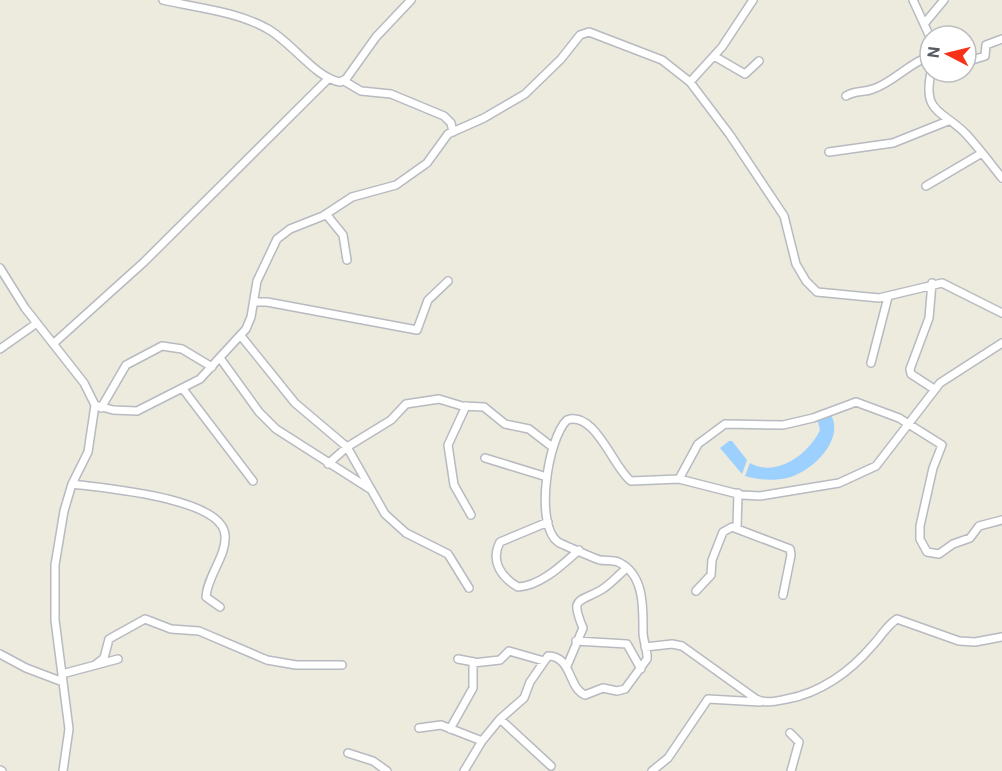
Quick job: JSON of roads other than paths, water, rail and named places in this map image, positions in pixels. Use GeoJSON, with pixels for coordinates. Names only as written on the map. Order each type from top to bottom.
{"type":"FeatureCollection","features":[{"type":"Feature","properties":{"kind":"street"},"geometry":{"type":"LineString","coordinates":[[163,0],[229,15],[261,26],[276,34],[329,78],[344,81],[361,91],[391,94],[444,116],[451,123],[453,132]]}},
{"type":"Feature","properties":{"kind":"street"},"geometry":{"type":"LineString","coordinates":[[344,81],[376,37],[411,0]]}},
{"type":"Feature","properties":{"kind":"street"},"geometry":{"type":"LineString","coordinates":[[690,82],[738,26],[753,0]]}},
{"type":"Feature","properties":{"kind":"street"},"geometry":{"type":"LineString","coordinates":[[913,0],[924,24],[945,0]]}},
{"type":"Feature","properties":{"kind":"street"},"geometry":{"type":"LineString","coordinates":[[98,407],[137,411],[183,389],[212,367],[242,336],[249,323],[255,302],[257,281],[277,238],[290,229],[326,214],[352,197],[396,185],[427,163],[444,136],[484,118],[525,94],[584,33],[592,33],[662,60],[690,82],[730,135],[784,216],[796,264],[811,288],[828,295],[867,298],[888,297],[932,284],[951,285],[1002,313]]}},
{"type":"Feature","properties":{"kind":"street"},"geometry":{"type":"LineString","coordinates":[[978,58],[985,56],[987,44],[1002,39]]}},
{"type":"Feature","properties":{"kind":"street"},"geometry":{"type":"LineString","coordinates":[[714,56],[745,74],[759,61]]}},
{"type":"Feature","properties":{"kind":"street"},"geometry":{"type":"LineString","coordinates":[[846,96],[856,90],[874,89],[918,61]]}},
{"type":"Feature","properties":{"kind":"street"},"geometry":{"type":"LineString","coordinates":[[53,344],[144,262],[329,78]]}},
{"type":"Feature","properties":{"kind":"street"},"geometry":{"type":"LineString","coordinates":[[928,84],[932,105],[948,121],[965,133],[1002,178]]}},
{"type":"Feature","properties":{"kind":"street"},"geometry":{"type":"LineString","coordinates":[[829,152],[893,142],[948,121]]}},
{"type":"Feature","properties":{"kind":"street"},"geometry":{"type":"LineString","coordinates":[[926,186],[982,153]]}},
{"type":"Feature","properties":{"kind":"street"},"geometry":{"type":"LineString","coordinates":[[326,214],[343,235],[347,260]]}},
{"type":"Feature","properties":{"kind":"street"},"geometry":{"type":"LineString","coordinates":[[0,268],[37,323],[84,383],[98,407]]}},
{"type":"Feature","properties":{"kind":"street"},"geometry":{"type":"LineString","coordinates":[[255,302],[271,302],[417,330],[428,300],[448,280]]}},
{"type":"Feature","properties":{"kind":"street"},"geometry":{"type":"LineString","coordinates":[[932,284],[929,318],[910,369],[911,374],[934,389]]}},
{"type":"Feature","properties":{"kind":"street"},"geometry":{"type":"LineString","coordinates":[[871,363],[888,297]]}},
{"type":"Feature","properties":{"kind":"street"},"geometry":{"type":"LineString","coordinates":[[0,349],[37,323]]}},
{"type":"Feature","properties":{"kind":"street"},"geometry":{"type":"LineString","coordinates":[[242,336],[295,403],[347,447],[385,514],[399,528],[448,554],[469,588]]}},
{"type":"Feature","properties":{"kind":"street"},"geometry":{"type":"LineString","coordinates":[[467,770],[482,741],[500,719],[524,698],[544,661],[550,655],[567,666],[580,693],[585,695],[603,688],[617,691],[625,689],[648,656],[645,647],[642,598],[627,568],[619,562],[600,560],[558,542],[553,537],[548,522],[547,477],[551,447],[562,424],[573,418],[598,434],[628,479],[634,482],[679,479],[738,493],[777,495],[839,483],[863,474],[883,458],[934,389],[951,374],[1002,343]]}},
{"type":"Feature","properties":{"kind":"street"},"geometry":{"type":"LineString","coordinates":[[63,771],[69,729],[55,620],[55,565],[64,511],[72,484],[88,452],[98,407],[126,365],[162,346],[182,350],[212,367]]}},
{"type":"Feature","properties":{"kind":"street"},"geometry":{"type":"LineString","coordinates":[[220,358],[267,421],[328,464],[370,489]]}},
{"type":"Feature","properties":{"kind":"street"},"geometry":{"type":"LineString","coordinates":[[183,389],[253,481]]}},
{"type":"Feature","properties":{"kind":"street"},"geometry":{"type":"LineString","coordinates":[[328,464],[347,447],[391,420],[406,404],[439,399],[466,406],[489,408],[505,424],[529,429],[551,447]]}},
{"type":"Feature","properties":{"kind":"street"},"geometry":{"type":"LineString","coordinates":[[679,479],[698,444],[725,424],[732,422],[770,426],[813,418],[843,405],[861,402],[909,424],[942,445],[933,468],[920,526],[921,539],[927,552],[939,554],[953,544],[970,538],[982,524],[1002,520]]}},
{"type":"Feature","properties":{"kind":"street"},"geometry":{"type":"LineString","coordinates":[[466,406],[448,445],[454,484],[471,515]]}},
{"type":"Feature","properties":{"kind":"street"},"geometry":{"type":"LineString","coordinates":[[485,458],[547,477]]}},
{"type":"Feature","properties":{"kind":"street"},"geometry":{"type":"LineString","coordinates":[[72,484],[145,492],[183,503],[217,522],[223,527],[225,541],[206,597],[220,607]]}},
{"type":"Feature","properties":{"kind":"street"},"geometry":{"type":"LineString","coordinates":[[737,528],[738,493]]}},
{"type":"Feature","properties":{"kind":"street"},"geometry":{"type":"LineString","coordinates":[[548,522],[500,542],[496,561],[501,573],[507,579],[518,587],[530,585],[550,574],[579,550]]}},
{"type":"Feature","properties":{"kind":"street"},"geometry":{"type":"LineString","coordinates":[[696,591],[713,572],[712,560],[723,532],[728,528],[737,528],[790,549],[791,555],[783,595]]}},
{"type":"Feature","properties":{"kind":"street"},"geometry":{"type":"LineString","coordinates":[[567,666],[583,628],[576,607],[581,599],[603,589],[627,568]]}},
{"type":"Feature","properties":{"kind":"street"},"geometry":{"type":"LineString","coordinates":[[652,771],[668,758],[708,699],[761,702],[798,697],[821,689],[862,657],[885,628],[897,619],[959,641],[975,642],[1002,637]]}},
{"type":"Feature","properties":{"kind":"street"},"geometry":{"type":"LineString","coordinates":[[95,665],[104,658],[104,649],[109,639],[145,620],[171,629],[199,631],[234,648],[274,661],[296,665],[342,665]]}},
{"type":"Feature","properties":{"kind":"street"},"geometry":{"type":"LineString","coordinates":[[576,641],[627,644],[641,669]]}},
{"type":"Feature","properties":{"kind":"street"},"geometry":{"type":"LineString","coordinates":[[645,647],[672,644],[681,646],[761,702]]}},
{"type":"Feature","properties":{"kind":"street"},"geometry":{"type":"LineString","coordinates":[[458,659],[474,662],[500,660],[509,651],[544,661]]}},
{"type":"Feature","properties":{"kind":"street"},"geometry":{"type":"LineString","coordinates":[[0,654],[26,668],[63,678],[95,665],[118,659]]}},
{"type":"Feature","properties":{"kind":"street"},"geometry":{"type":"LineString","coordinates":[[450,729],[473,688],[474,662]]}},
{"type":"Feature","properties":{"kind":"street"},"geometry":{"type":"LineString","coordinates":[[500,719],[551,766]]}},
{"type":"Feature","properties":{"kind":"street"},"geometry":{"type":"LineString","coordinates":[[419,728],[441,725],[482,741]]}},
{"type":"Feature","properties":{"kind":"street"},"geometry":{"type":"LineString","coordinates":[[790,732],[799,742],[791,771]]}},
{"type":"Feature","properties":{"kind":"street"},"geometry":{"type":"LineString","coordinates":[[348,753],[373,761],[387,771]]}},
{"type":"Feature","properties":{"kind":"water"},"geometry":{"type":"Polygon","coordinates":[[[831,415],[834,425],[830,445],[806,470],[777,480],[745,476],[750,463],[770,468],[791,461],[800,455],[820,430],[818,421],[831,415]]]}},
{"type":"Feature","properties":{"kind":"water"},"geometry":{"type":"Polygon","coordinates":[[[732,441],[747,460],[742,474],[720,448],[732,441]]]}}]}
